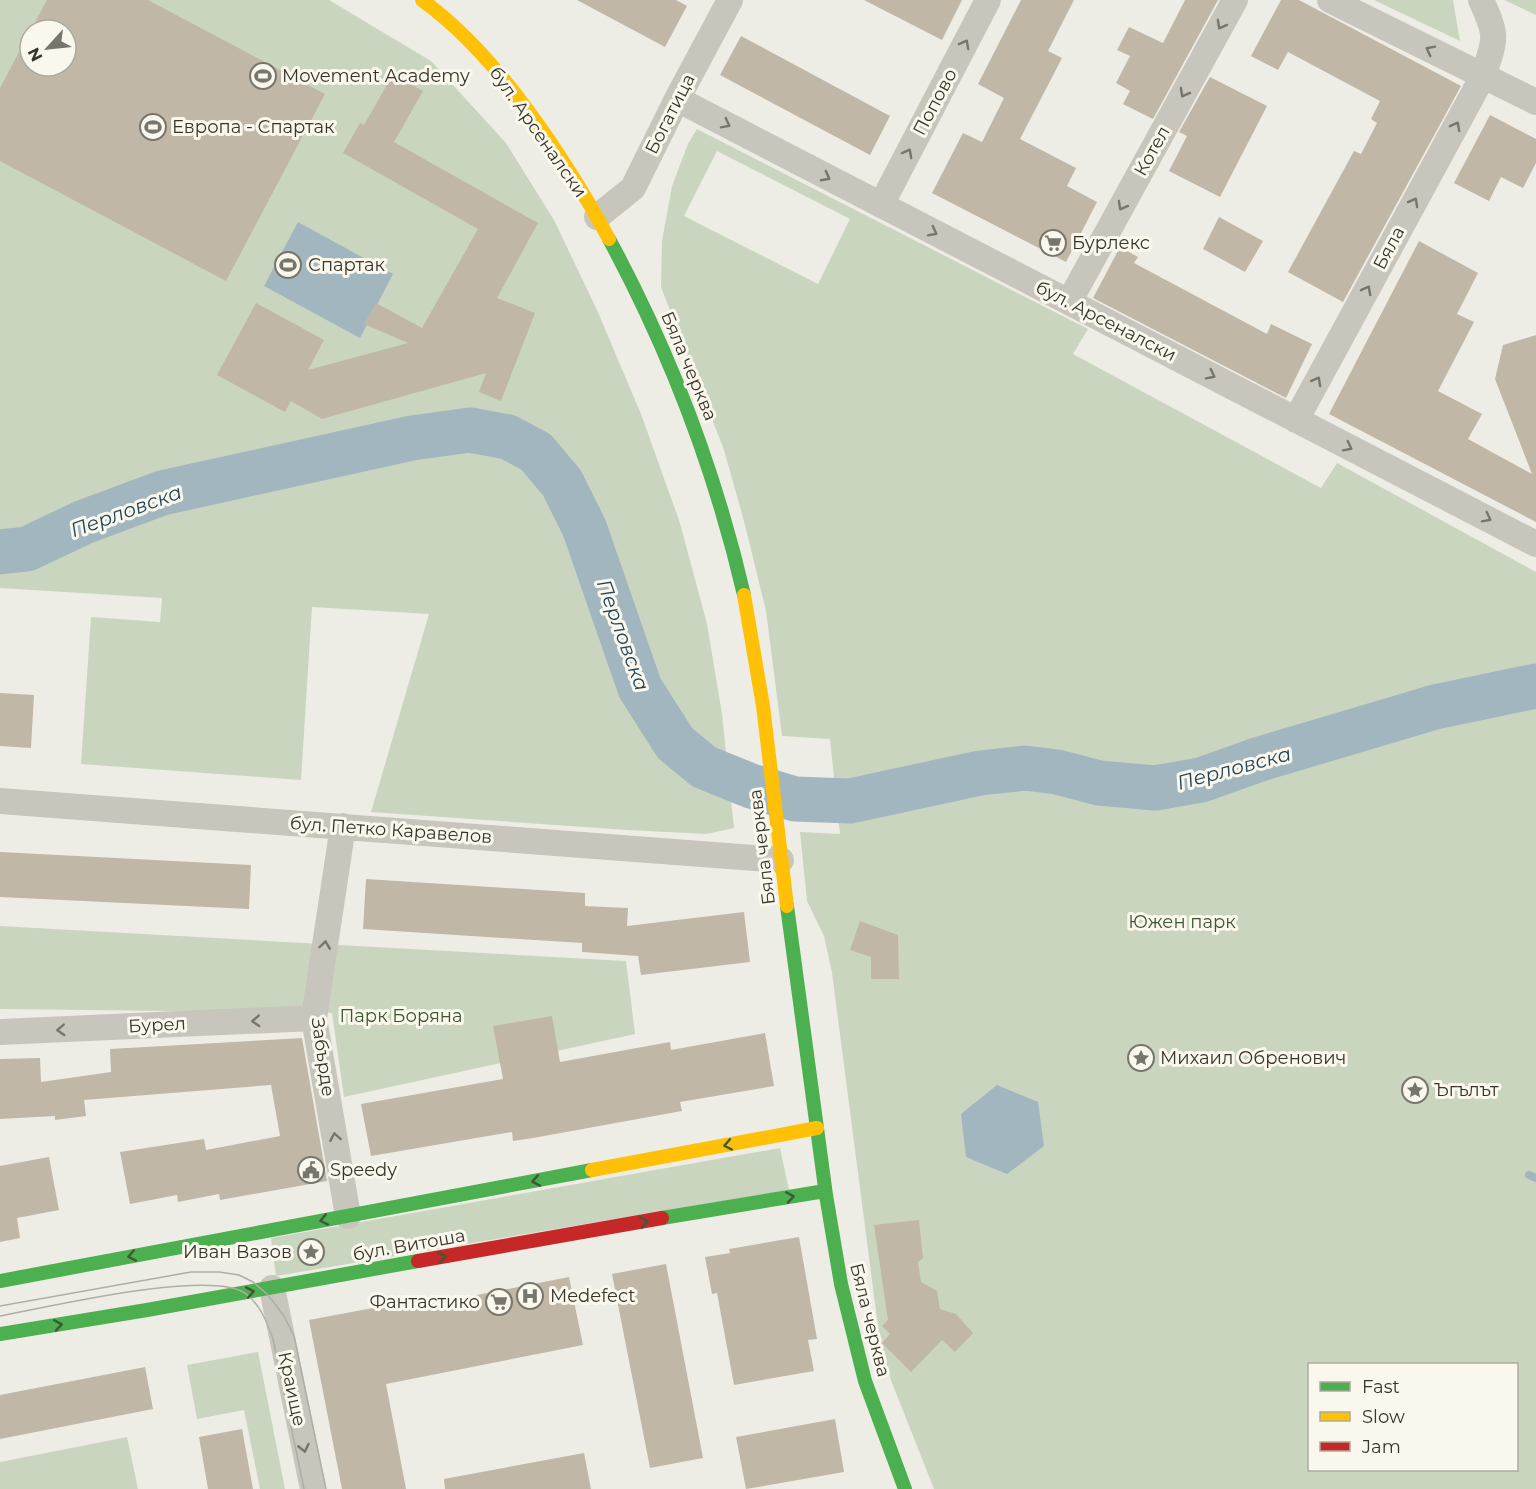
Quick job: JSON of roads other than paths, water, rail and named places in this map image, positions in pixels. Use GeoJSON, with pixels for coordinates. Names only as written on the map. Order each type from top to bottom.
{"type":"FeatureCollection","features":[{"type":"Feature","properties":{"kind":"street","name":"бул. Арсеналски"},"geometry":{"type":"LineString","coordinates":[[422,0],[436,10],[496,69],[549,141],[597,217]]}},
{"type":"Feature","properties":{"kind":"street","name":"Богатица"},"geometry":{"type":"LineString","coordinates":[[597,217],[633,188],[730,0]]}},
{"type":"Feature","properties":{"kind":"street","name":"Попово"},"geometry":{"type":"LineString","coordinates":[[881,205],[988,0]]}},
{"type":"Feature","properties":{"kind":"street","name":"Котел"},"geometry":{"type":"LineString","coordinates":[[1069,302],[1235,0]]}},
{"type":"Feature","properties":{"kind":"street"},"geometry":{"type":"LineString","coordinates":[[1330,0],[1536,102]]}},
{"type":"Feature","properties":{"kind":"street","name":"Бяла"},"geometry":{"type":"LineString","coordinates":[[1296,420],[1483,76],[1494,42],[1492,25],[1481,0]]}},
{"type":"Feature","properties":{"kind":"street","name":"бул. Арсеналски"},"geometry":{"type":"LineString","coordinates":[[677,99],[1536,544]]}},
{"type":"Feature","properties":{"kind":"street","name":"Бяла черква"},"geometry":{"type":"LineString","coordinates":[[597,217],[661,342],[687,404],[727,528],[748,615],[767,735],[781,860],[830,1231],[847,1316],[878,1422],[901,1488]]}},
{"type":"Feature","properties":{"kind":"street","name":"бул. Петко Каравелов"},"geometry":{"type":"LineString","coordinates":[[0,801],[781,860]]}},
{"type":"Feature","properties":{"kind":"street","name":"Забърде"},"geometry":{"type":"LineString","coordinates":[[343,826],[314,1018],[348,1216]]}},
{"type":"Feature","properties":{"kind":"street","name":"Бурел"},"geometry":{"type":"LineString","coordinates":[[0,1032],[314,1018]]}},
{"type":"Feature","properties":{"kind":"street"},"geometry":{"type":"LineString","coordinates":[[0,1281],[817,1128]]}},
{"type":"Feature","properties":{"kind":"street","name":"бул. Витоша"},"geometry":{"type":"LineString","coordinates":[[0,1334],[825,1191]]}},
{"type":"Feature","properties":{"kind":"street","name":"Краище"},"geometry":{"type":"LineString","coordinates":[[272,1288],[275,1314],[313,1489]]}},
{"type":"Feature","properties":{"kind":"water"},"geometry":{"type":"Polygon","coordinates":[[[298,222],[393,274],[360,338],[264,286],[298,222]]]}},
{"type":"Feature","properties":{"kind":"water"},"geometry":{"type":"Polygon","coordinates":[[[997,1085],[1038,1102],[1044,1146],[1007,1174],[966,1157],[961,1114],[997,1085]]]}},
{"type":"Feature","properties":{"kind":"waterway","name":"Перловска"},"geometry":{"type":"LineString","coordinates":[[0,552],[27,549],[84,522],[162,493],[412,438],[470,430],[508,437],[536,452],[562,483],[584,527],[640,688],[675,743],[704,767],[751,786],[795,799],[850,801],[980,773],[1025,768],[1057,772],[1099,783],[1155,788],[1201,780],[1260,759],[1435,707],[1536,686]]}},
{"type":"Feature","properties":{"kind":"waterway"},"geometry":{"type":"LineString","coordinates":[[1529,1175],[1536,1178]]}},
{"type":"Feature","properties":{"kind":"tram line"},"geometry":{"type":"LineString","coordinates":[[0,1306],[191,1272],[239,1275],[253,1282],[268,1295],[284,1316],[294,1336],[326,1489]]}},
{"type":"Feature","properties":{"kind":"tram line"},"geometry":{"type":"LineString","coordinates":[[0,1316],[89,1298],[164,1287],[198,1285],[226,1287],[245,1293],[259,1308],[273,1339],[304,1489]]}},
{"type":"Feature","properties":{"kind":"place","name":"Movement Academy"},"geometry":{"type":"Point","coordinates":[263,76]}},
{"type":"Feature","properties":{"kind":"place","name":"Европа - Спартак"},"geometry":{"type":"Point","coordinates":[153,127]}},
{"type":"Feature","properties":{"kind":"place","name":"Бурлекс"},"geometry":{"type":"Point","coordinates":[1053,243]}},
{"type":"Feature","properties":{"kind":"place","name":"Спартак"},"geometry":{"type":"Point","coordinates":[288,265]}},
{"type":"Feature","properties":{"kind":"place","name":"Михаил Обренович"},"geometry":{"type":"Point","coordinates":[1141,1058]}},
{"type":"Feature","properties":{"kind":"place","name":"Ъгълът"},"geometry":{"type":"Point","coordinates":[1415,1090]}},
{"type":"Feature","properties":{"kind":"place","name":"Speedy"},"geometry":{"type":"Point","coordinates":[311,1170]}},
{"type":"Feature","properties":{"kind":"place","name":"Иван Вазов"},"geometry":{"type":"Point","coordinates":[311,1252]}},
{"type":"Feature","properties":{"kind":"place","name":"Medefect"},"geometry":{"type":"Point","coordinates":[530,1296]}},
{"type":"Feature","properties":{"kind":"place","name":"Фантастико"},"geometry":{"type":"Point","coordinates":[499,1302]}},
{"type":"Feature","properties":{"kind":"park label","name":"Южен парк"},"geometry":{"type":"Point","coordinates":[1182,922]}},
{"type":"Feature","properties":{"kind":"park label","name":"Парк Боряна"},"geometry":{"type":"Point","coordinates":[401,1016]}}]}
